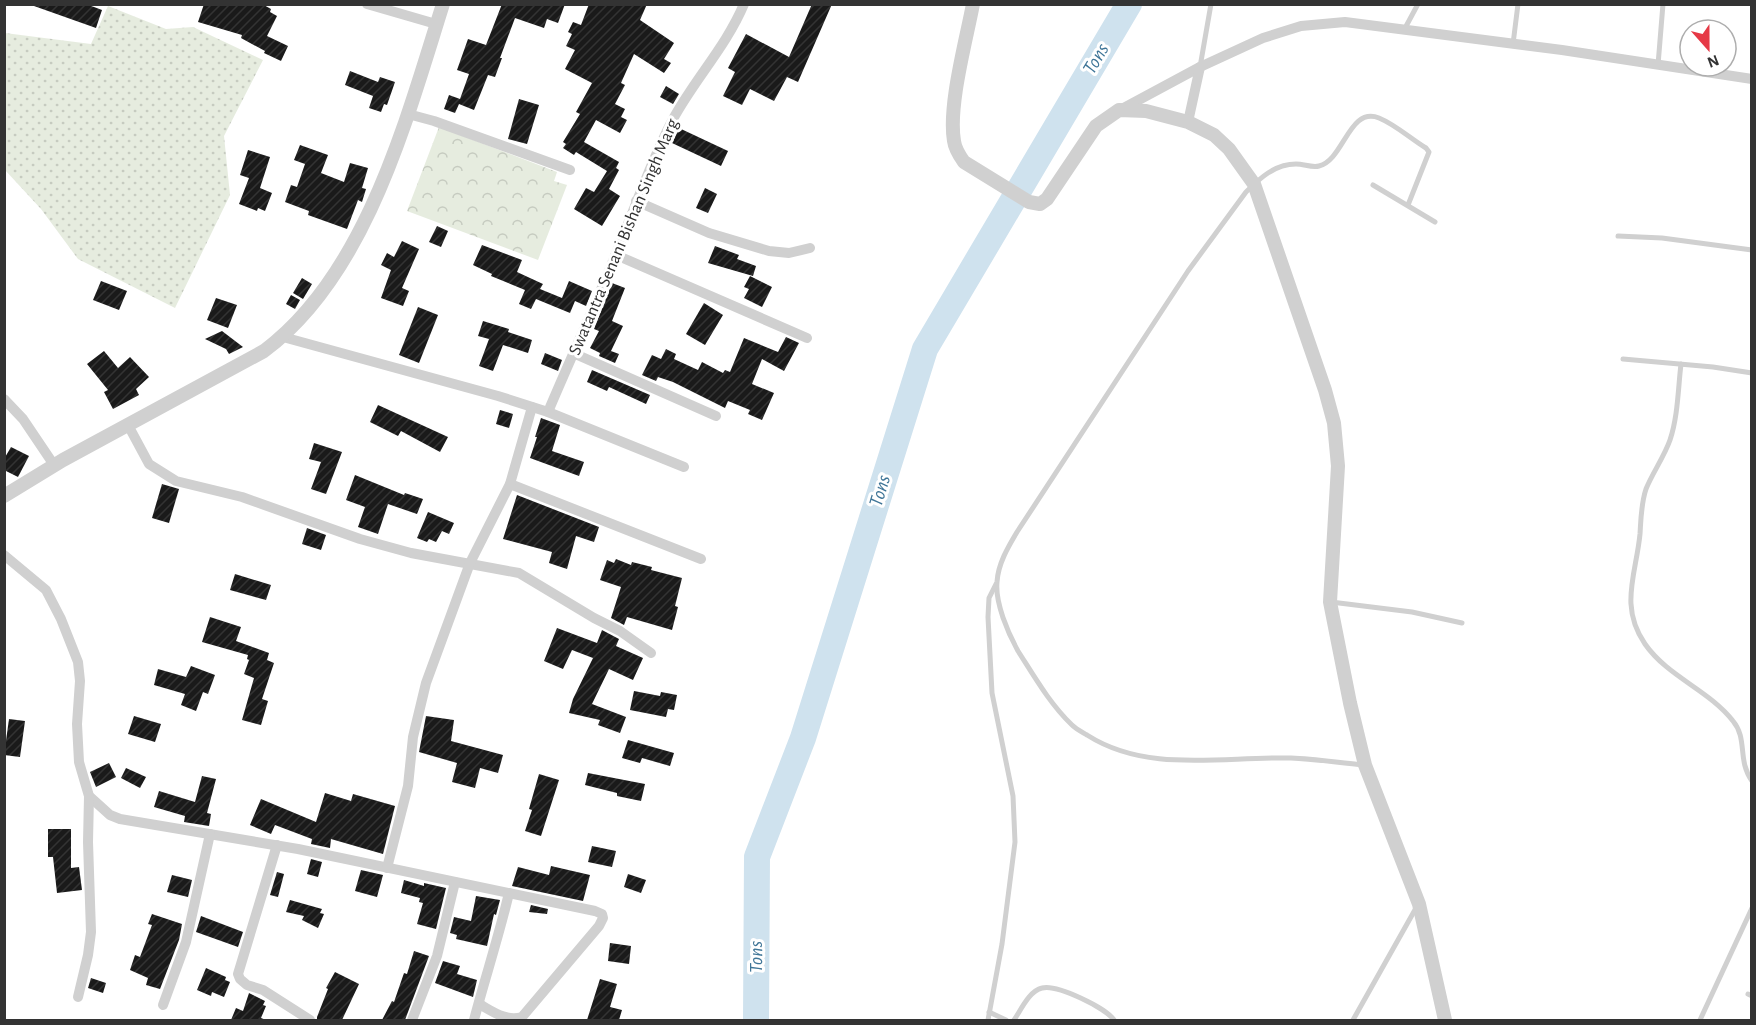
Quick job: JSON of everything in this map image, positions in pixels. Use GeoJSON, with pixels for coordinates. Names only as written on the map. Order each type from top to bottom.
{"type":"FeatureCollection","features":[{"type":"Feature","properties":{"kind":"street"},"geometry":{"type":"LineString","coordinates":[[367,4],[436,24]]}},
{"type":"Feature","properties":{"kind":"street"},"geometry":{"type":"LineString","coordinates":[[4,496],[54,465],[264,351],[283,337],[319,296],[348,254],[372,207],[408,114],[442,4]]}},
{"type":"Feature","properties":{"kind":"street","name":"Swatantra Senani Bishan Singh Marg"},"geometry":{"type":"LineString","coordinates":[[548,412],[616,255],[636,201],[673,119],[724,44],[744,4]]}},
{"type":"Feature","properties":{"kind":"street"},"geometry":{"type":"LineString","coordinates":[[973,4],[954,103],[954,140],[957,152],[964,162],[1029,202],[1040,204],[1047,200],[1096,126],[1119,110],[1200,67],[1263,38],[1301,27],[1345,21],[1752,79]]}},
{"type":"Feature","properties":{"kind":"street"},"geometry":{"type":"LineString","coordinates":[[1188,122],[1200,67]]}},
{"type":"Feature","properties":{"kind":"street"},"geometry":{"type":"LineString","coordinates":[[1119,110],[1146,111],[1188,122],[1214,135],[1229,149],[1254,184],[1325,390],[1334,423],[1338,466],[1330,602],[1365,765],[1419,904],[1445,1020]]}},
{"type":"Feature","properties":{"kind":"street"},"geometry":{"type":"LineString","coordinates":[[408,114],[434,121],[570,170]]}},
{"type":"Feature","properties":{"kind":"street"},"geometry":{"type":"LineString","coordinates":[[636,201],[709,233],[769,251],[789,253],[810,248]]}},
{"type":"Feature","properties":{"kind":"street"},"geometry":{"type":"LineString","coordinates":[[616,255],[807,338]]}},
{"type":"Feature","properties":{"kind":"street"},"geometry":{"type":"LineString","coordinates":[[283,337],[548,412],[684,467]]}},
{"type":"Feature","properties":{"kind":"street"},"geometry":{"type":"LineString","coordinates":[[573,353],[717,416]]}},
{"type":"Feature","properties":{"kind":"street"},"geometry":{"type":"LineString","coordinates":[[4,399],[23,419],[54,465]]}},
{"type":"Feature","properties":{"kind":"street"},"geometry":{"type":"LineString","coordinates":[[387,868],[408,786],[413,737],[426,683],[470,563],[510,484],[532,407]]}},
{"type":"Feature","properties":{"kind":"street"},"geometry":{"type":"LineString","coordinates":[[128,425],[149,464],[176,481],[242,497],[380,545],[411,553],[504,569],[528,577],[594,618],[620,631],[651,653]]}},
{"type":"Feature","properties":{"kind":"street"},"geometry":{"type":"LineString","coordinates":[[510,484],[701,559]]}},
{"type":"Feature","properties":{"kind":"street"},"geometry":{"type":"LineString","coordinates":[[4,555],[46,590],[61,619],[78,662],[80,681],[77,749],[89,796],[91,932],[78,997]]}},
{"type":"Feature","properties":{"kind":"street"},"geometry":{"type":"LineString","coordinates":[[89,796],[110,815],[120,819],[277,845],[602,914],[603,918],[599,926],[522,1017],[513,1020],[478,1004]]}},
{"type":"Feature","properties":{"kind":"street"},"geometry":{"type":"LineString","coordinates":[[163,1005],[186,942],[210,834]]}},
{"type":"Feature","properties":{"kind":"street"},"geometry":{"type":"LineString","coordinates":[[277,845],[238,974],[247,985],[263,990],[310,1020]]}},
{"type":"Feature","properties":{"kind":"street"},"geometry":{"type":"LineString","coordinates":[[412,1020],[437,956],[455,882]]}},
{"type":"Feature","properties":{"kind":"street"},"geometry":{"type":"LineString","coordinates":[[474,1020],[499,938],[509,893]]}},
{"type":"Feature","properties":{"kind":"lane"},"geometry":{"type":"LineString","coordinates":[[1200,67],[1211,4]]}},
{"type":"Feature","properties":{"kind":"lane"},"geometry":{"type":"LineString","coordinates":[[1404,30],[1418,4]]}},
{"type":"Feature","properties":{"kind":"lane"},"geometry":{"type":"LineString","coordinates":[[1513,44],[1518,4]]}},
{"type":"Feature","properties":{"kind":"lane"},"geometry":{"type":"LineString","coordinates":[[1658,64],[1663,4]]}},
{"type":"Feature","properties":{"kind":"lane"},"geometry":{"type":"LineString","coordinates":[[988,1020],[1002,944],[1015,842],[1013,796],[992,693],[988,617],[989,598],[1005,553],[1188,271],[1254,184],[1272,170],[1283,165],[1318,166],[1326,163],[1333,157],[1353,125],[1364,118],[1378,117],[1429,152],[1408,205]]}},
{"type":"Feature","properties":{"kind":"lane"},"geometry":{"type":"LineString","coordinates":[[1373,185],[1435,222]]}},
{"type":"Feature","properties":{"kind":"lane"},"geometry":{"type":"LineString","coordinates":[[1618,236],[1662,238],[1752,250]]}},
{"type":"Feature","properties":{"kind":"lane"},"geometry":{"type":"LineString","coordinates":[[1623,359],[1752,373]]}},
{"type":"Feature","properties":{"kind":"lane"},"geometry":{"type":"LineString","coordinates":[[1681,364],[1673,429],[1667,449],[1646,490],[1640,514],[1640,532],[1630,594],[1631,613],[1643,641],[1653,655],[1734,722],[1740,731],[1744,767],[1752,781]]}},
{"type":"Feature","properties":{"kind":"lane"},"geometry":{"type":"LineString","coordinates":[[996,583],[1002,617],[1027,665],[1049,698],[1073,726],[1103,746],[1138,757],[1186,761],[1292,758],[1365,765]]}},
{"type":"Feature","properties":{"kind":"lane"},"geometry":{"type":"LineString","coordinates":[[1330,602],[1412,612],[1462,623]]}},
{"type":"Feature","properties":{"kind":"lane"},"geometry":{"type":"LineString","coordinates":[[1353,1020],[1419,904]]}},
{"type":"Feature","properties":{"kind":"lane"},"geometry":{"type":"LineString","coordinates":[[1700,1020],[1752,908]]}},
{"type":"Feature","properties":{"kind":"lane"},"geometry":{"type":"LineString","coordinates":[[1014,1020],[1031,994],[1040,988],[1051,988],[1102,1009],[1114,1020]]}},
{"type":"Feature","properties":{"kind":"lane"},"geometry":{"type":"LineString","coordinates":[[989,1012],[1006,1020]]}},
{"type":"Feature","properties":{"kind":"green space"},"geometry":{"type":"Polygon","coordinates":[[[108,6],[166,29],[193,27],[263,60],[224,136],[230,195],[175,308],[78,259],[41,209],[5,170],[5,33],[91,44],[108,6]]]}},
{"type":"Feature","properties":{"kind":"green space"},"geometry":{"type":"Polygon","coordinates":[[[439,127],[557,172],[554,181],[567,185],[538,260],[407,211],[439,127]]]}},
{"type":"Feature","properties":{"kind":"building"},"geometry":{"type":"Polygon","coordinates":[[[34,4],[86,4],[102,10],[96,28],[34,6],[34,4]]]}},
{"type":"Feature","properties":{"kind":"building"},"geometry":{"type":"Polygon","coordinates":[[[204,4],[262,4],[271,9],[270,12],[277,16],[267,36],[288,46],[281,61],[241,38],[242,35],[198,22],[204,4]]]}},
{"type":"Feature","properties":{"kind":"building"},"geometry":{"type":"Polygon","coordinates":[[[502,4],[565,4],[558,23],[547,19],[544,28],[515,18],[495,77],[488,75],[474,110],[459,104],[455,113],[444,109],[449,95],[460,99],[469,74],[457,70],[468,39],[486,45],[502,4]]]}},
{"type":"Feature","properties":{"kind":"building"},"geometry":{"type":"Polygon","coordinates":[[[589,4],[647,4],[640,20],[674,43],[664,59],[671,63],[664,73],[634,54],[621,83],[625,85],[615,104],[625,109],[621,117],[627,120],[620,133],[596,120],[584,142],[619,162],[616,168],[619,170],[609,189],[620,196],[602,226],[574,209],[586,188],[594,192],[607,171],[576,152],[574,155],[563,148],[566,144],[563,142],[580,114],[576,112],[592,83],[565,69],[575,50],[566,46],[572,34],[568,32],[573,22],[581,25],[589,4]]]}},
{"type":"Feature","properties":{"kind":"building"},"geometry":{"type":"Polygon","coordinates":[[[812,4],[832,4],[798,82],[787,77],[774,101],[750,89],[742,105],[723,96],[735,72],[728,68],[746,34],[789,57],[812,4]]]}},
{"type":"Feature","properties":{"kind":"building"},"geometry":{"type":"Polygon","coordinates":[[[350,71],[378,82],[380,77],[395,82],[387,105],[384,104],[381,112],[369,108],[373,96],[345,85],[350,71]]]}},
{"type":"Feature","properties":{"kind":"building"},"geometry":{"type":"Polygon","coordinates":[[[666,86],[679,94],[673,104],[660,97],[666,86]]]}},
{"type":"Feature","properties":{"kind":"building"},"geometry":{"type":"Polygon","coordinates":[[[519,99],[539,105],[527,144],[508,139],[519,99]]]}},
{"type":"Feature","properties":{"kind":"building"},"geometry":{"type":"Polygon","coordinates":[[[679,128],[728,151],[721,166],[672,143],[679,128]]]}},
{"type":"Feature","properties":{"kind":"building"},"geometry":{"type":"Polygon","coordinates":[[[300,145],[328,155],[321,173],[344,182],[350,163],[368,168],[362,188],[366,189],[362,202],[358,200],[347,229],[308,215],[309,211],[285,202],[291,185],[297,187],[305,164],[294,160],[300,145]]]}},
{"type":"Feature","properties":{"kind":"building"},"geometry":{"type":"Polygon","coordinates":[[[248,150],[270,157],[260,188],[272,193],[265,211],[258,208],[257,211],[239,204],[249,178],[240,175],[248,150]]]}},
{"type":"Feature","properties":{"kind":"building"},"geometry":{"type":"Polygon","coordinates":[[[705,188],[717,194],[708,213],[696,208],[705,188]]]}},
{"type":"Feature","properties":{"kind":"building"},"geometry":{"type":"Polygon","coordinates":[[[437,226],[448,231],[441,247],[429,242],[437,226]]]}},
{"type":"Feature","properties":{"kind":"building"},"geometry":{"type":"Polygon","coordinates":[[[402,241],[419,249],[402,288],[409,291],[403,306],[381,298],[391,270],[381,265],[387,253],[394,257],[402,241]]]}},
{"type":"Feature","properties":{"kind":"building"},"geometry":{"type":"Polygon","coordinates":[[[482,245],[522,260],[517,272],[543,284],[540,289],[562,298],[569,281],[592,291],[586,306],[575,301],[570,313],[536,299],[531,309],[519,304],[525,290],[491,276],[492,274],[473,265],[482,245]]]}},
{"type":"Feature","properties":{"kind":"building"},"geometry":{"type":"Polygon","coordinates":[[[715,246],[739,255],[737,259],[756,266],[753,276],[708,263],[715,246]]]}},
{"type":"Feature","properties":{"kind":"building"},"geometry":{"type":"Polygon","coordinates":[[[750,276],[772,287],[762,307],[744,298],[749,289],[744,287],[750,276]]]}},
{"type":"Feature","properties":{"kind":"building"},"geometry":{"type":"Polygon","coordinates":[[[302,278],[312,284],[303,299],[293,293],[302,278]]]}},
{"type":"Feature","properties":{"kind":"building"},"geometry":{"type":"Polygon","coordinates":[[[101,281],[127,291],[119,310],[93,300],[101,281]]]}},
{"type":"Feature","properties":{"kind":"building"},"geometry":{"type":"Polygon","coordinates":[[[612,283],[625,288],[612,321],[623,326],[611,351],[619,354],[615,363],[599,356],[600,353],[590,348],[599,331],[594,329],[612,283]]]}},
{"type":"Feature","properties":{"kind":"building"},"geometry":{"type":"Polygon","coordinates":[[[291,295],[300,300],[295,309],[286,304],[291,295]]]}},
{"type":"Feature","properties":{"kind":"building"},"geometry":{"type":"Polygon","coordinates":[[[216,298],[237,305],[228,328],[207,320],[216,298]]]}},
{"type":"Feature","properties":{"kind":"building"},"geometry":{"type":"Polygon","coordinates":[[[704,303],[723,315],[705,345],[686,334],[704,303]]]}},
{"type":"Feature","properties":{"kind":"building"},"geometry":{"type":"Polygon","coordinates":[[[418,307],[438,315],[419,363],[399,355],[418,307]]]}},
{"type":"Feature","properties":{"kind":"building"},"geometry":{"type":"Polygon","coordinates":[[[483,321],[509,329],[508,332],[532,340],[528,353],[503,345],[493,371],[479,366],[489,339],[478,336],[483,321]]]}},
{"type":"Feature","properties":{"kind":"building"},"geometry":{"type":"Polygon","coordinates":[[[222,331],[243,347],[229,354],[226,349],[205,339],[222,331]]]}},
{"type":"Feature","properties":{"kind":"building"},"geometry":{"type":"Polygon","coordinates":[[[786,337],[799,343],[784,371],[762,359],[752,384],[774,393],[762,420],[748,414],[750,410],[728,401],[725,408],[673,382],[658,377],[656,381],[642,375],[652,355],[661,359],[666,349],[676,354],[674,359],[698,370],[702,362],[723,373],[725,370],[730,372],[744,338],[778,352],[786,337]]]}},
{"type":"Feature","properties":{"kind":"building"},"geometry":{"type":"Polygon","coordinates":[[[104,351],[118,368],[130,357],[149,377],[136,389],[139,395],[113,409],[104,392],[108,390],[87,364],[104,351]]]}},
{"type":"Feature","properties":{"kind":"building"},"geometry":{"type":"Polygon","coordinates":[[[545,353],[562,360],[558,371],[541,364],[545,353]]]}},
{"type":"Feature","properties":{"kind":"building"},"geometry":{"type":"Polygon","coordinates":[[[592,370],[650,395],[646,404],[609,387],[607,391],[587,382],[592,370]]]}},
{"type":"Feature","properties":{"kind":"building"},"geometry":{"type":"Polygon","coordinates":[[[378,405],[448,437],[440,452],[401,431],[398,436],[370,422],[378,405]]]}},
{"type":"Feature","properties":{"kind":"building"},"geometry":{"type":"Polygon","coordinates":[[[500,410],[513,414],[509,428],[496,424],[500,410]]]}},
{"type":"Feature","properties":{"kind":"building"},"geometry":{"type":"Polygon","coordinates":[[[541,418],[560,425],[552,451],[584,462],[579,476],[530,458],[541,418]]]}},
{"type":"Feature","properties":{"kind":"building"},"geometry":{"type":"Polygon","coordinates":[[[314,443],[342,452],[326,494],[311,489],[321,462],[309,459],[314,443]]]}},
{"type":"Feature","properties":{"kind":"building"},"geometry":{"type":"Polygon","coordinates":[[[11,447],[29,456],[18,477],[4,470],[4,459],[11,447]]]}},
{"type":"Feature","properties":{"kind":"building"},"geometry":{"type":"Polygon","coordinates":[[[355,475],[404,495],[405,493],[423,499],[417,514],[388,504],[378,534],[358,527],[365,507],[346,500],[355,475]]]}},
{"type":"Feature","properties":{"kind":"building"},"geometry":{"type":"Polygon","coordinates":[[[162,484],[179,489],[169,523],[152,518],[162,484]]]}},
{"type":"Feature","properties":{"kind":"building"},"geometry":{"type":"Polygon","coordinates":[[[517,495],[599,527],[594,542],[576,536],[567,569],[549,563],[552,552],[503,539],[517,495]]]}},
{"type":"Feature","properties":{"kind":"building"},"geometry":{"type":"Polygon","coordinates":[[[428,512],[454,523],[449,534],[442,531],[436,542],[429,539],[427,542],[417,538],[428,512]]]}},
{"type":"Feature","properties":{"kind":"building"},"geometry":{"type":"Polygon","coordinates":[[[307,528],[326,535],[321,550],[302,544],[307,528]]]}},
{"type":"Feature","properties":{"kind":"building"},"geometry":{"type":"Polygon","coordinates":[[[616,559],[631,565],[632,562],[652,567],[651,570],[682,578],[672,630],[627,617],[624,625],[611,618],[621,587],[600,580],[607,560],[614,563],[616,559]]]}},
{"type":"Feature","properties":{"kind":"building"},"geometry":{"type":"Polygon","coordinates":[[[235,574],[271,585],[266,600],[230,590],[235,574]]]}},
{"type":"Feature","properties":{"kind":"building"},"geometry":{"type":"Polygon","coordinates":[[[210,617],[241,627],[236,641],[269,653],[267,660],[274,663],[262,699],[268,701],[261,725],[242,720],[254,678],[244,674],[249,660],[248,655],[202,642],[210,617]]]}},
{"type":"Feature","properties":{"kind":"building"},"geometry":{"type":"Polygon","coordinates":[[[557,628],[597,643],[602,630],[619,639],[616,646],[643,658],[633,680],[609,669],[592,704],[626,717],[620,733],[598,725],[600,720],[569,713],[573,699],[593,658],[572,650],[563,669],[544,661],[557,628]]]}},
{"type":"Feature","properties":{"kind":"building"},"geometry":{"type":"Polygon","coordinates":[[[191,666],[215,675],[208,694],[203,692],[196,711],[181,705],[185,694],[154,685],[158,669],[186,677],[191,666]]]}},
{"type":"Feature","properties":{"kind":"building"},"geometry":{"type":"Polygon","coordinates":[[[634,691],[660,696],[661,692],[677,695],[674,710],[668,709],[666,717],[630,710],[634,691]]]}},
{"type":"Feature","properties":{"kind":"building"},"geometry":{"type":"Polygon","coordinates":[[[134,716],[161,724],[155,742],[128,734],[134,716]]]}},
{"type":"Feature","properties":{"kind":"building"},"geometry":{"type":"Polygon","coordinates":[[[426,716],[454,720],[451,741],[503,755],[498,773],[480,768],[475,788],[452,782],[457,763],[419,752],[426,716]]]}},
{"type":"Feature","properties":{"kind":"building"},"geometry":{"type":"Polygon","coordinates":[[[9,719],[25,721],[20,757],[4,755],[9,719]]]}},
{"type":"Feature","properties":{"kind":"building"},"geometry":{"type":"Polygon","coordinates":[[[628,740],[674,753],[670,766],[642,758],[640,763],[622,758],[628,740]]]}},
{"type":"Feature","properties":{"kind":"building"},"geometry":{"type":"Polygon","coordinates":[[[109,763],[116,777],[96,787],[90,772],[109,763]]]}},
{"type":"Feature","properties":{"kind":"building"},"geometry":{"type":"Polygon","coordinates":[[[126,768],[146,777],[140,788],[121,778],[126,768]]]}},
{"type":"Feature","properties":{"kind":"building"},"geometry":{"type":"Polygon","coordinates":[[[588,773],[645,784],[641,801],[585,785],[588,773]]]}},
{"type":"Feature","properties":{"kind":"building"},"geometry":{"type":"Polygon","coordinates":[[[539,774],[559,780],[541,836],[525,831],[539,774]]]}},
{"type":"Feature","properties":{"kind":"building"},"geometry":{"type":"Polygon","coordinates":[[[202,776],[216,779],[207,813],[211,814],[209,826],[184,822],[185,816],[154,807],[159,791],[195,802],[202,776]]]}},
{"type":"Feature","properties":{"kind":"building"},"geometry":{"type":"Polygon","coordinates":[[[325,793],[351,801],[353,794],[395,806],[383,854],[331,839],[330,848],[311,844],[312,839],[275,825],[271,834],[250,825],[261,799],[316,822],[325,793]]]}},
{"type":"Feature","properties":{"kind":"building"},"geometry":{"type":"Polygon","coordinates":[[[48,829],[71,829],[71,868],[79,867],[82,890],[57,893],[53,857],[48,857],[48,829]]]}},
{"type":"Feature","properties":{"kind":"building"},"geometry":{"type":"Polygon","coordinates":[[[592,846],[616,851],[612,867],[588,862],[592,846]]]}},
{"type":"Feature","properties":{"kind":"building"},"geometry":{"type":"Polygon","coordinates":[[[311,859],[322,862],[318,877],[307,874],[311,859]]]}},
{"type":"Feature","properties":{"kind":"building"},"geometry":{"type":"Polygon","coordinates":[[[551,866],[590,875],[583,901],[512,886],[518,867],[549,875],[551,866]]]}},
{"type":"Feature","properties":{"kind":"building"},"geometry":{"type":"Polygon","coordinates":[[[361,870],[383,875],[377,897],[355,891],[361,870]]]}},
{"type":"Feature","properties":{"kind":"building"},"geometry":{"type":"Polygon","coordinates":[[[277,872],[284,874],[278,897],[270,895],[277,872]]]}},
{"type":"Feature","properties":{"kind":"building"},"geometry":{"type":"Polygon","coordinates":[[[628,874],[646,880],[641,893],[624,887],[628,874]]]}},
{"type":"Feature","properties":{"kind":"building"},"geometry":{"type":"Polygon","coordinates":[[[172,875],[192,880],[188,897],[167,892],[172,875]]]}},
{"type":"Feature","properties":{"kind":"building"},"geometry":{"type":"Polygon","coordinates":[[[404,880],[424,886],[424,883],[446,888],[436,929],[417,924],[423,903],[419,902],[420,898],[401,893],[404,880]]]}},
{"type":"Feature","properties":{"kind":"building"},"geometry":{"type":"Polygon","coordinates":[[[476,896],[500,900],[496,915],[494,914],[487,946],[456,939],[457,935],[450,933],[454,917],[471,921],[476,896]]]}},
{"type":"Feature","properties":{"kind":"building"},"geometry":{"type":"Polygon","coordinates":[[[290,900],[322,909],[320,913],[324,914],[318,928],[302,920],[304,916],[286,912],[290,900]]]}},
{"type":"Feature","properties":{"kind":"building"},"geometry":{"type":"Polygon","coordinates":[[[531,905],[548,909],[547,914],[529,912],[531,905]]]}},
{"type":"Feature","properties":{"kind":"building"},"geometry":{"type":"Polygon","coordinates":[[[152,914],[182,924],[179,940],[160,989],[146,985],[148,978],[130,970],[135,955],[140,957],[152,925],[148,924],[152,914]]]}},
{"type":"Feature","properties":{"kind":"building"},"geometry":{"type":"Polygon","coordinates":[[[201,916],[243,932],[238,947],[196,932],[201,916]]]}},
{"type":"Feature","properties":{"kind":"building"},"geometry":{"type":"Polygon","coordinates":[[[610,943],[631,946],[629,964],[608,961],[610,943]]]}},
{"type":"Feature","properties":{"kind":"building"},"geometry":{"type":"Polygon","coordinates":[[[414,951],[429,956],[405,1020],[382,1020],[392,1001],[394,1002],[404,973],[407,974],[414,951]]]}},
{"type":"Feature","properties":{"kind":"building"},"geometry":{"type":"Polygon","coordinates":[[[443,961],[460,966],[457,974],[477,980],[473,997],[435,983],[443,961]]]}},
{"type":"Feature","properties":{"kind":"building"},"geometry":{"type":"Polygon","coordinates":[[[206,968],[226,977],[225,980],[230,982],[224,997],[212,992],[211,996],[197,990],[206,968]]]}},
{"type":"Feature","properties":{"kind":"building"},"geometry":{"type":"Polygon","coordinates":[[[335,972],[359,984],[342,1020],[317,1020],[328,989],[326,988],[335,972]]]}},
{"type":"Feature","properties":{"kind":"building"},"geometry":{"type":"Polygon","coordinates":[[[91,978],[106,983],[103,993],[88,988],[91,978]]]}},
{"type":"Feature","properties":{"kind":"building"},"geometry":{"type":"Polygon","coordinates":[[[600,979],[617,984],[610,1007],[622,1010],[619,1020],[587,1020],[600,979]]]}},
{"type":"Feature","properties":{"kind":"building"},"geometry":{"type":"Polygon","coordinates":[[[249,993],[265,1001],[263,1005],[266,1006],[261,1018],[266,1020],[231,1020],[236,1008],[243,1011],[249,993]]]}},
{"type":"Feature","properties":{"kind":"waterway","name":"Tons"},"geometry":{"type":"LineString","coordinates":[[756,1020],[757,857],[803,738],[925,349],[1129,4]]}}]}
